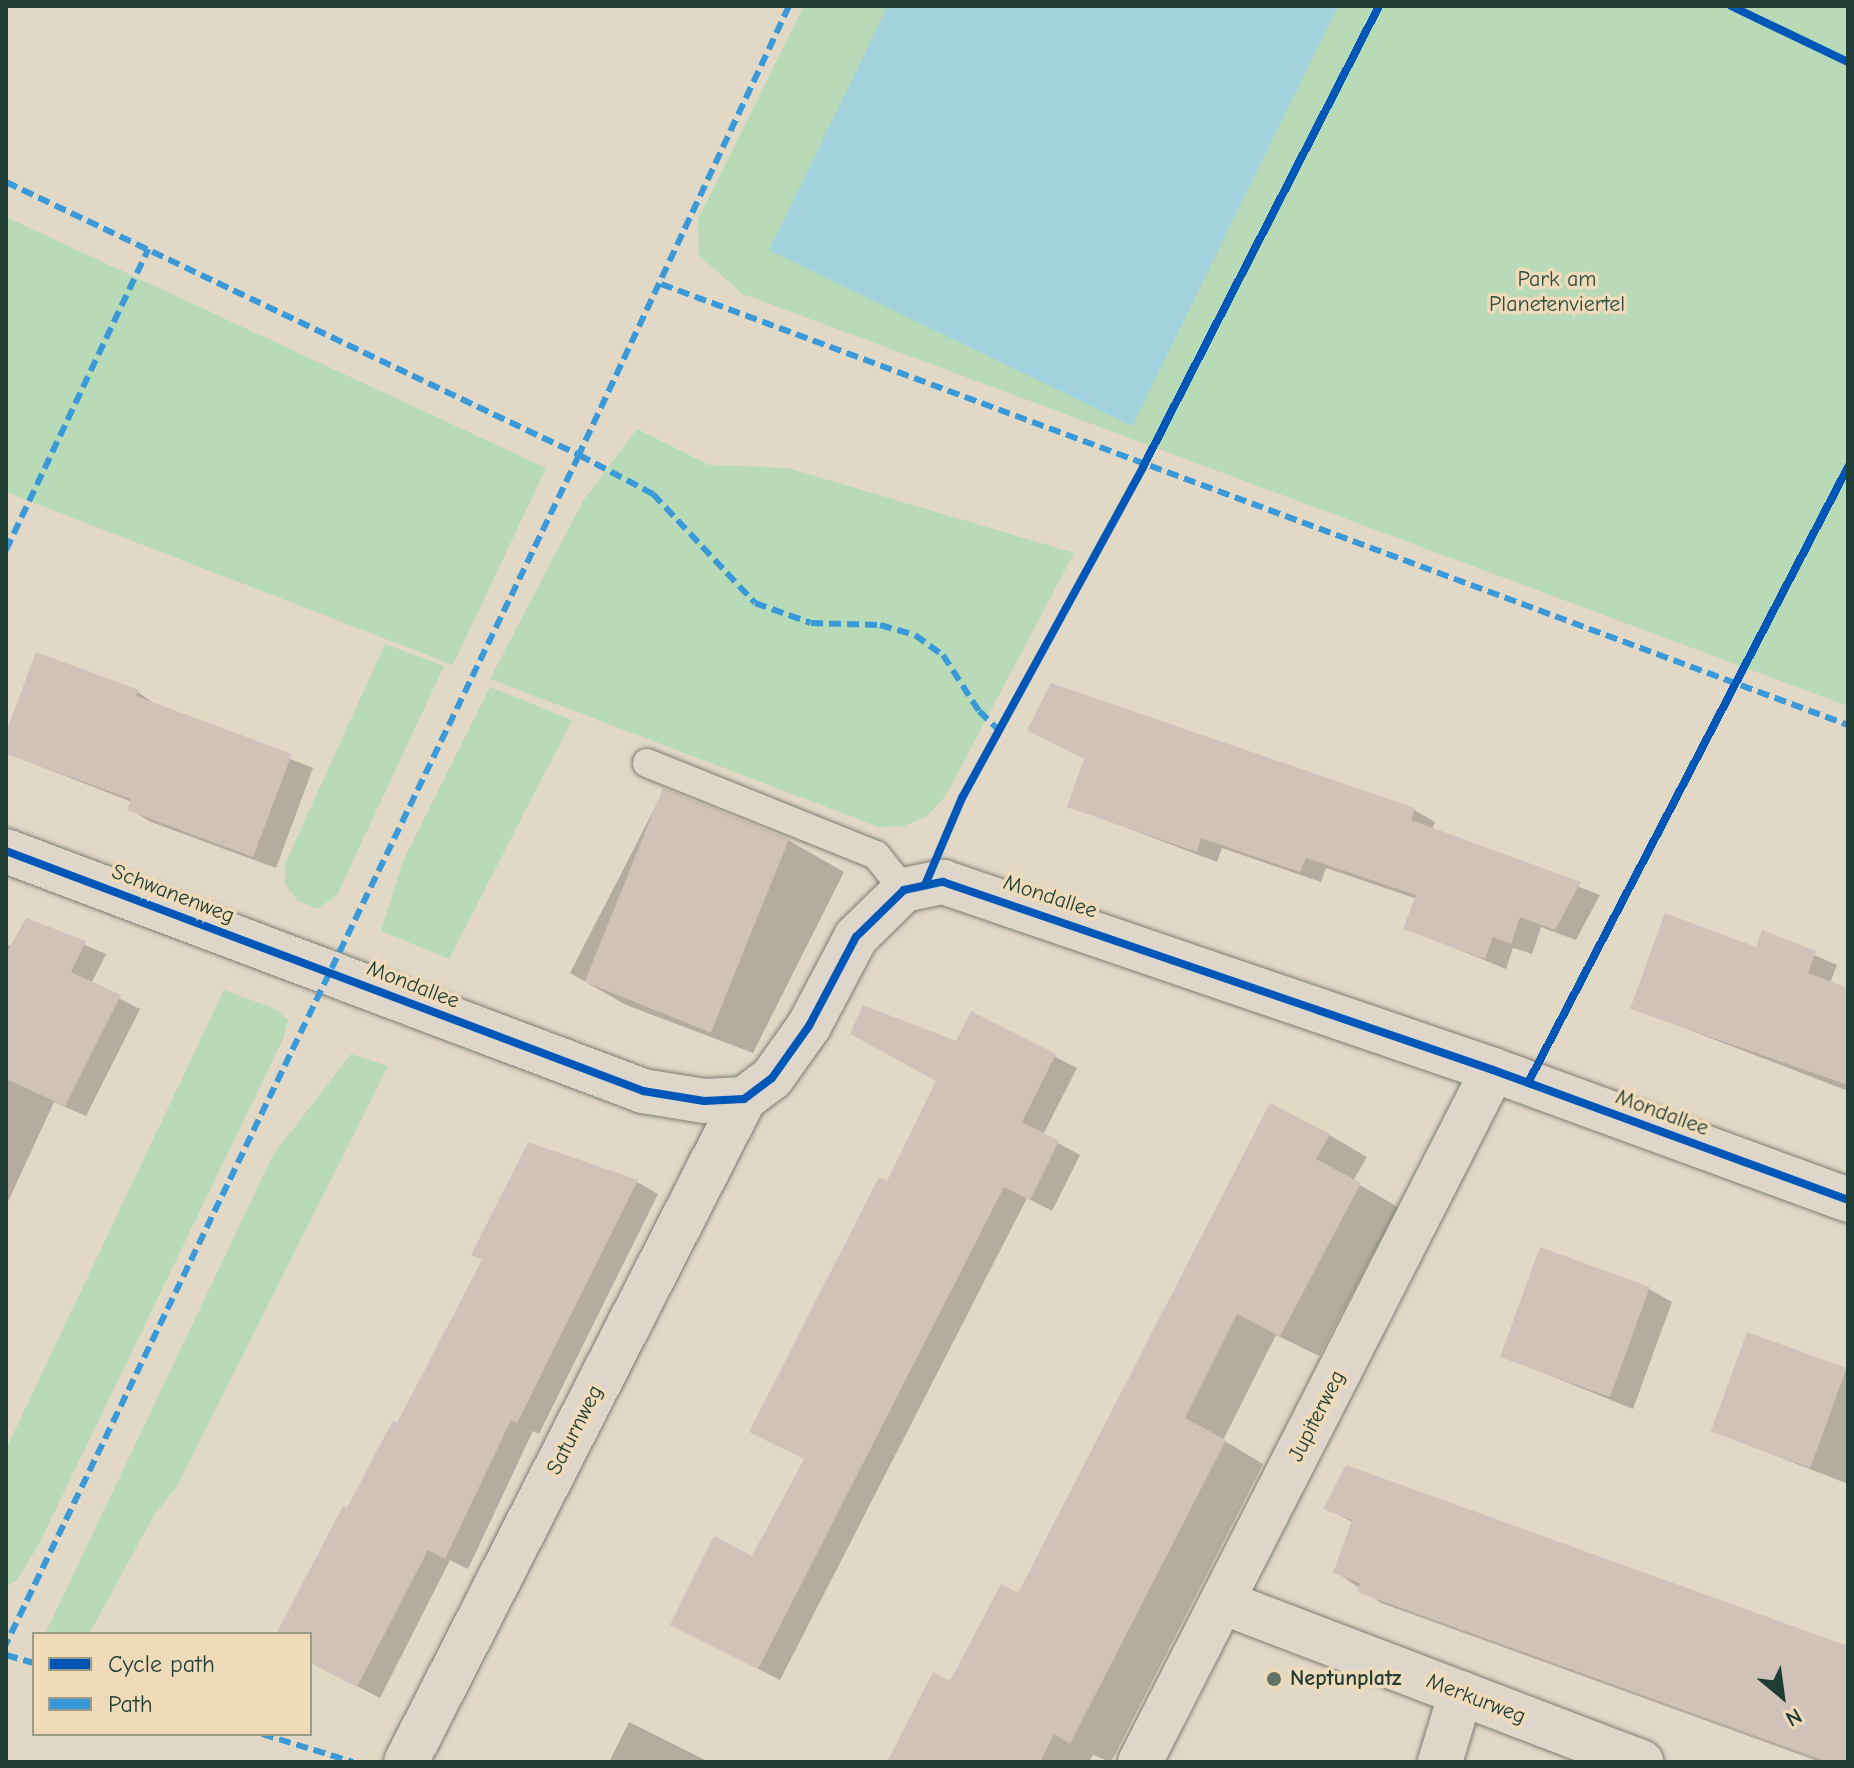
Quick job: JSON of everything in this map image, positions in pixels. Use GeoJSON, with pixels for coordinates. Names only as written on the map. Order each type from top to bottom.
{"type":"FeatureCollection","features":[{"type":"Feature","properties":{"kind":"street","name":"Schwanenweg"},"geometry":{"type":"LineString","coordinates":[[6,851],[328,971]]}},
{"type":"Feature","properties":{"kind":"street","name":"Mondallee"},"geometry":{"type":"LineString","coordinates":[[904,890],[943,882],[1493,1070],[1848,1200]]}},
{"type":"Feature","properties":{"kind":"street"},"geometry":{"type":"LineString","coordinates":[[744,1099],[772,1078],[809,1026],[856,937],[904,890]]}},
{"type":"Feature","properties":{"kind":"street","name":"Mondallee"},"geometry":{"type":"LineString","coordinates":[[328,971],[643,1091],[704,1101],[744,1099]]}},
{"type":"Feature","properties":{"kind":"street","name":"Jupiterweg"},"geometry":{"type":"LineString","coordinates":[[1140,1762],[1493,1070]]}},
{"type":"Feature","properties":{"kind":"street","name":"Saturnweg"},"geometry":{"type":"LineString","coordinates":[[406,1762],[744,1099]]}},
{"type":"Feature","properties":{"kind":"street","name":"Merkurweg"},"geometry":{"type":"LineString","coordinates":[[1222,1602],[1641,1762]]}},
{"type":"Feature","properties":{"kind":"street"},"geometry":{"type":"LineString","coordinates":[[1440,1762],[1461,1693]]}},
{"type":"Feature","properties":{"kind":"lane"},"geometry":{"type":"LineString","coordinates":[[647,763],[876,855],[904,890]]}},
{"type":"Feature","properties":{"kind":"green space","name":"Park am Planetenviertel"},"geometry":{"type":"Polygon","coordinates":[[[804,6],[1848,6],[1848,706],[743,294],[699,256],[698,219],[804,6]]]}},
{"type":"Feature","properties":{"kind":"green space"},"geometry":{"type":"Polygon","coordinates":[[[6,217],[546,468],[453,665],[6,492],[6,217]]]}},
{"type":"Feature","properties":{"kind":"green space"},"geometry":{"type":"Polygon","coordinates":[[[637,429],[709,465],[788,468],[1074,553],[946,795],[927,816],[904,826],[879,827],[490,679],[583,501],[637,429]]]}},
{"type":"Feature","properties":{"kind":"green space"},"geometry":{"type":"Polygon","coordinates":[[[385,644],[444,666],[337,895],[317,909],[297,900],[285,884],[285,864],[385,644]]]}},
{"type":"Feature","properties":{"kind":"green space"},"geometry":{"type":"Polygon","coordinates":[[[490,687],[572,720],[449,959],[381,931],[403,861],[490,687]]]}},
{"type":"Feature","properties":{"kind":"green space"},"geometry":{"type":"Polygon","coordinates":[[[224,990],[276,1009],[288,1020],[283,1039],[38,1546],[16,1581],[6,1587],[6,1449],[224,990]]]}},
{"type":"Feature","properties":{"kind":"green space"},"geometry":{"type":"Polygon","coordinates":[[[351,1054],[388,1066],[176,1488],[154,1515],[90,1632],[46,1632],[273,1155],[351,1054]]]}},
{"type":"Feature","properties":{"kind":"water"},"geometry":{"type":"Polygon","coordinates":[[[888,6],[1338,6],[1132,426],[769,250],[888,6]]]}},
{"type":"Feature","properties":{"kind":"building"},"geometry":{"type":"Polygon","coordinates":[[[36,652],[139,690],[136,696],[292,754],[253,857],[127,810],[131,799],[6,754],[6,732],[36,652]]]}},
{"type":"Feature","properties":{"kind":"building"},"geometry":{"type":"Polygon","coordinates":[[[1051,683],[1415,808],[1411,820],[1581,882],[1555,930],[1520,917],[1511,944],[1493,937],[1485,959],[1403,929],[1416,895],[1306,858],[1300,872],[1201,838],[1197,852],[1067,807],[1084,759],[1027,730],[1051,683]]]}},
{"type":"Feature","properties":{"kind":"building"},"geometry":{"type":"Polygon","coordinates":[[[663,788],[789,839],[711,1033],[585,982],[663,788]]]}},
{"type":"Feature","properties":{"kind":"building"},"geometry":{"type":"Polygon","coordinates":[[[1665,913],[1756,947],[1762,930],[1816,951],[1808,973],[1848,988],[1848,1085],[1630,1009],[1665,913]]]}},
{"type":"Feature","properties":{"kind":"building"},"geometry":{"type":"Polygon","coordinates":[[[26,918],[86,941],[71,972],[121,995],[65,1106],[6,1079],[6,954],[26,918]]]}},
{"type":"Feature","properties":{"kind":"building"},"geometry":{"type":"Polygon","coordinates":[[[863,1005],[956,1041],[971,1011],[1056,1054],[1022,1122],[1059,1141],[1030,1200],[1004,1187],[758,1669],[670,1625],[714,1536],[752,1556],[804,1459],[749,1432],[879,1177],[887,1181],[936,1081],[850,1034],[863,1005]]]}},
{"type":"Feature","properties":{"kind":"building"},"geometry":{"type":"Polygon","coordinates":[[[1270,1103],[1330,1134],[1316,1159],[1361,1183],[1280,1336],[1237,1314],[1185,1418],[1226,1440],[1070,1744],[1054,1734],[1040,1762],[887,1762],[933,1672],[950,1681],[1001,1584],[1018,1593],[1270,1103]]]}},
{"type":"Feature","properties":{"kind":"building"},"geometry":{"type":"Polygon","coordinates":[[[528,1142],[638,1180],[517,1423],[511,1420],[445,1559],[428,1550],[357,1687],[312,1664],[312,1632],[277,1632],[343,1506],[347,1508],[393,1420],[397,1423],[482,1260],[471,1255],[528,1142]]]}},
{"type":"Feature","properties":{"kind":"building"},"geometry":{"type":"Polygon","coordinates":[[[1540,1247],[1650,1287],[1610,1397],[1500,1357],[1540,1247]]]}},
{"type":"Feature","properties":{"kind":"building"},"geometry":{"type":"Polygon","coordinates":[[[1747,1332],[1847,1368],[1810,1468],[1711,1432],[1747,1332]]]}},
{"type":"Feature","properties":{"kind":"building"},"geometry":{"type":"Polygon","coordinates":[[[1346,1465],[1848,1646],[1848,1762],[1828,1762],[1357,1592],[1360,1583],[1333,1573],[1352,1520],[1323,1509],[1346,1465]]]}},
{"type":"Feature","properties":{"kind":"marked path"},"geometry":{"type":"LineString","coordinates":[[789,6],[579,455],[653,494],[755,603],[811,623],[880,625],[915,635],[943,655],[979,711],[999,730]]}},
{"type":"Feature","properties":{"kind":"marked path"},"geometry":{"type":"LineString","coordinates":[[6,182],[579,455],[6,1644]]}},
{"type":"Feature","properties":{"kind":"marked path"},"geometry":{"type":"LineString","coordinates":[[6,550],[148,249]]}},
{"type":"Feature","properties":{"kind":"marked path"},"geometry":{"type":"LineString","coordinates":[[661,284],[1848,725]]}},
{"type":"Feature","properties":{"kind":"marked path"},"geometry":{"type":"LineString","coordinates":[[6,1655],[32,1662]]}},
{"type":"Feature","properties":{"kind":"marked path"},"geometry":{"type":"LineString","coordinates":[[268,1736],[353,1762]]}},
{"type":"Feature","properties":{"kind":"cycle path"},"geometry":{"type":"LineString","coordinates":[[925,885],[962,798],[1143,467],[1379,6]]}},
{"type":"Feature","properties":{"kind":"cycle path"},"geometry":{"type":"LineString","coordinates":[[1731,6],[1848,62]]}},
{"type":"Feature","properties":{"kind":"cycle path"},"geometry":{"type":"LineString","coordinates":[[1528,1083],[1848,467]]}},
{"type":"Feature","properties":{"kind":"cycle path"},"geometry":{"type":"LineString","coordinates":[[6,851],[643,1091],[704,1101],[744,1099],[772,1078],[809,1026],[856,937],[904,890],[943,882],[1493,1070],[1848,1200]]}},
{"type":"Feature","properties":{"kind":"place","name":"Neptunplatz"},"geometry":{"type":"Point","coordinates":[1274,1679]}}]}
